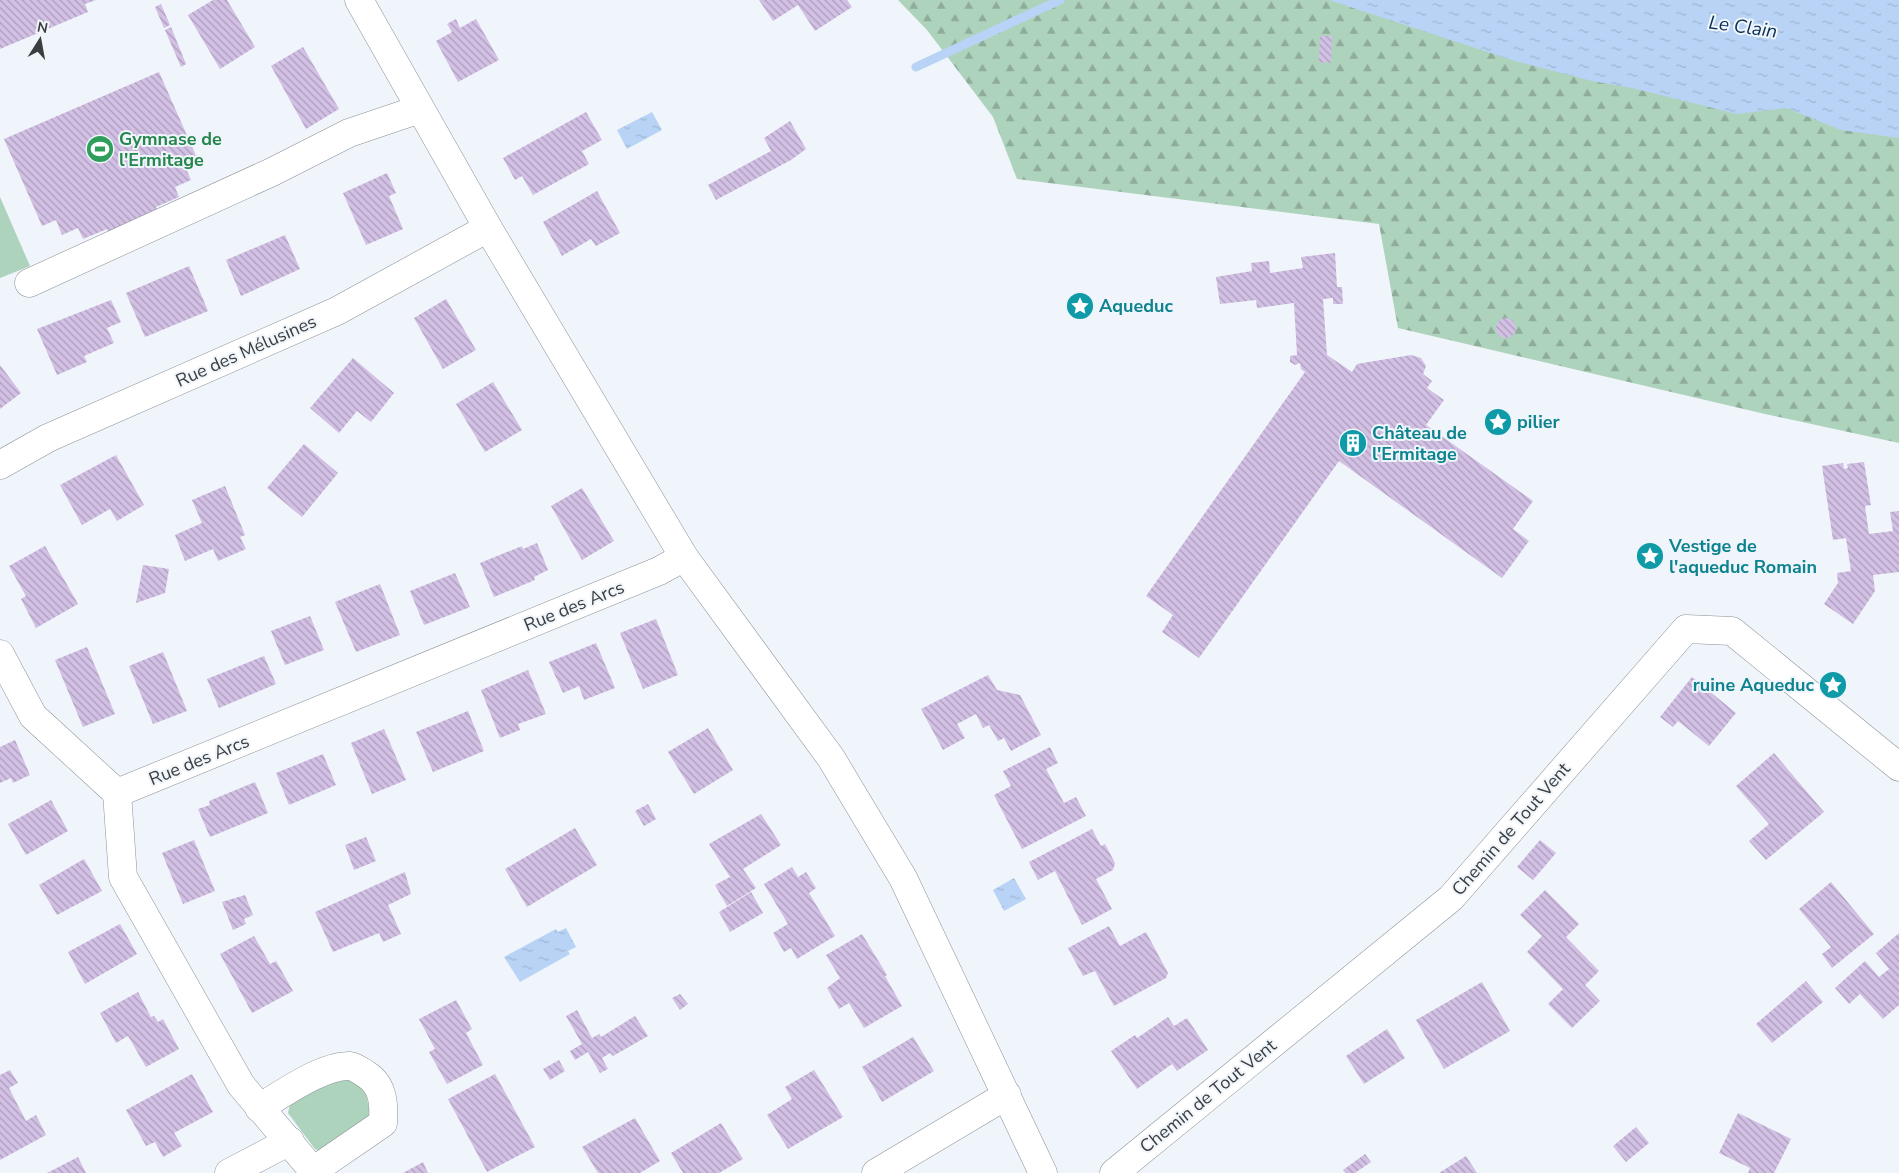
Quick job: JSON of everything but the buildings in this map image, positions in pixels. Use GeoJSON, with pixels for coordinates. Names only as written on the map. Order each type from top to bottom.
{"type":"FeatureCollection","features":[{"type":"Feature","properties":{"kind":"street"},"geometry":{"type":"LineString","coordinates":[[359,0],[488,228],[684,557],[842,775],[903,878],[1043,1173]]}},
{"type":"Feature","properties":{"kind":"street"},"geometry":{"type":"LineString","coordinates":[[29,283],[272,172],[349,133],[420,110]]}},
{"type":"Feature","properties":{"kind":"street","name":"Rue des Mélusines"},"geometry":{"type":"LineString","coordinates":[[0,465],[48,438],[337,311],[488,228]]}},
{"type":"Feature","properties":{"kind":"street","name":"Rue des Arcs"},"geometry":{"type":"LineString","coordinates":[[117,793],[659,571],[684,557]]}},
{"type":"Feature","properties":{"kind":"street","name":"Chemin de Tout Vent"},"geometry":{"type":"LineString","coordinates":[[1114,1173],[1451,898],[1686,629],[1732,631],[1899,767]]}},
{"type":"Feature","properties":{"kind":"street"},"geometry":{"type":"LineString","coordinates":[[0,654],[33,716],[117,793],[123,877],[216,1044],[241,1085],[260,1108],[290,1141],[314,1172],[383,1123],[384,1098],[371,1078],[352,1066],[335,1068],[311,1078],[260,1108]]}},
{"type":"Feature","properties":{"kind":"street"},"geometry":{"type":"LineString","coordinates":[[876,1173],[1007,1095]]}},
{"type":"Feature","properties":{"kind":"street"},"geometry":{"type":"LineString","coordinates":[[229,1173],[290,1141]]}},
{"type":"Feature","properties":{"kind":"green space"},"geometry":{"type":"Polygon","coordinates":[[[898,0],[1899,0],[1899,443],[1765,414],[1398,328],[1379,224],[1017,179],[993,117],[927,30],[898,0]]]}},
{"type":"Feature","properties":{"kind":"green space"},"geometry":{"type":"Polygon","coordinates":[[[0,197],[30,266],[0,278],[0,197]]]}},
{"type":"Feature","properties":{"kind":"green space"},"geometry":{"type":"Polygon","coordinates":[[[344,1075],[365,1090],[371,1116],[323,1152],[315,1149],[288,1113],[290,1104],[344,1075]]]}},
{"type":"Feature","properties":{"kind":"water","name":"Le Clain"},"geometry":{"type":"Polygon","coordinates":[[[1329,0],[1899,0],[1899,138],[1841,130],[1786,108],[1737,114],[1632,88],[1592,81],[1515,61],[1329,0]]]}},
{"type":"Feature","properties":{"kind":"water"},"geometry":{"type":"Polygon","coordinates":[[[652,112],[662,130],[627,149],[617,130],[652,112]]]}},
{"type":"Feature","properties":{"kind":"water"},"geometry":{"type":"Polygon","coordinates":[[[1014,878],[1026,899],[1004,911],[993,890],[1014,878]]]}},
{"type":"Feature","properties":{"kind":"water"},"geometry":{"type":"Polygon","coordinates":[[[566,928],[576,947],[568,951],[570,954],[520,982],[504,957],[556,929],[558,932],[566,928]]]}},
{"type":"Feature","properties":{"kind":"waterway"},"geometry":{"type":"LineString","coordinates":[[916,67],[1060,0]]}},
{"type":"Feature","properties":{"kind":"place","name":"Gymnase de l'Ermitage"},"geometry":{"type":"Point","coordinates":[100,149]}},
{"type":"Feature","properties":{"kind":"place","name":"Aqueduc"},"geometry":{"type":"Point","coordinates":[1080,306]}},
{"type":"Feature","properties":{"kind":"place","name":"pilier"},"geometry":{"type":"Point","coordinates":[1498,422]}},
{"type":"Feature","properties":{"kind":"place","name":"Château de l'Ermitage"},"geometry":{"type":"Point","coordinates":[1353,443]}},
{"type":"Feature","properties":{"kind":"place","name":"Vestige de l'aqueduc Romain"},"geometry":{"type":"Point","coordinates":[1650,556]}},
{"type":"Feature","properties":{"kind":"place","name":"ruine Aqueduc"},"geometry":{"type":"Point","coordinates":[1833,685]}}]}
